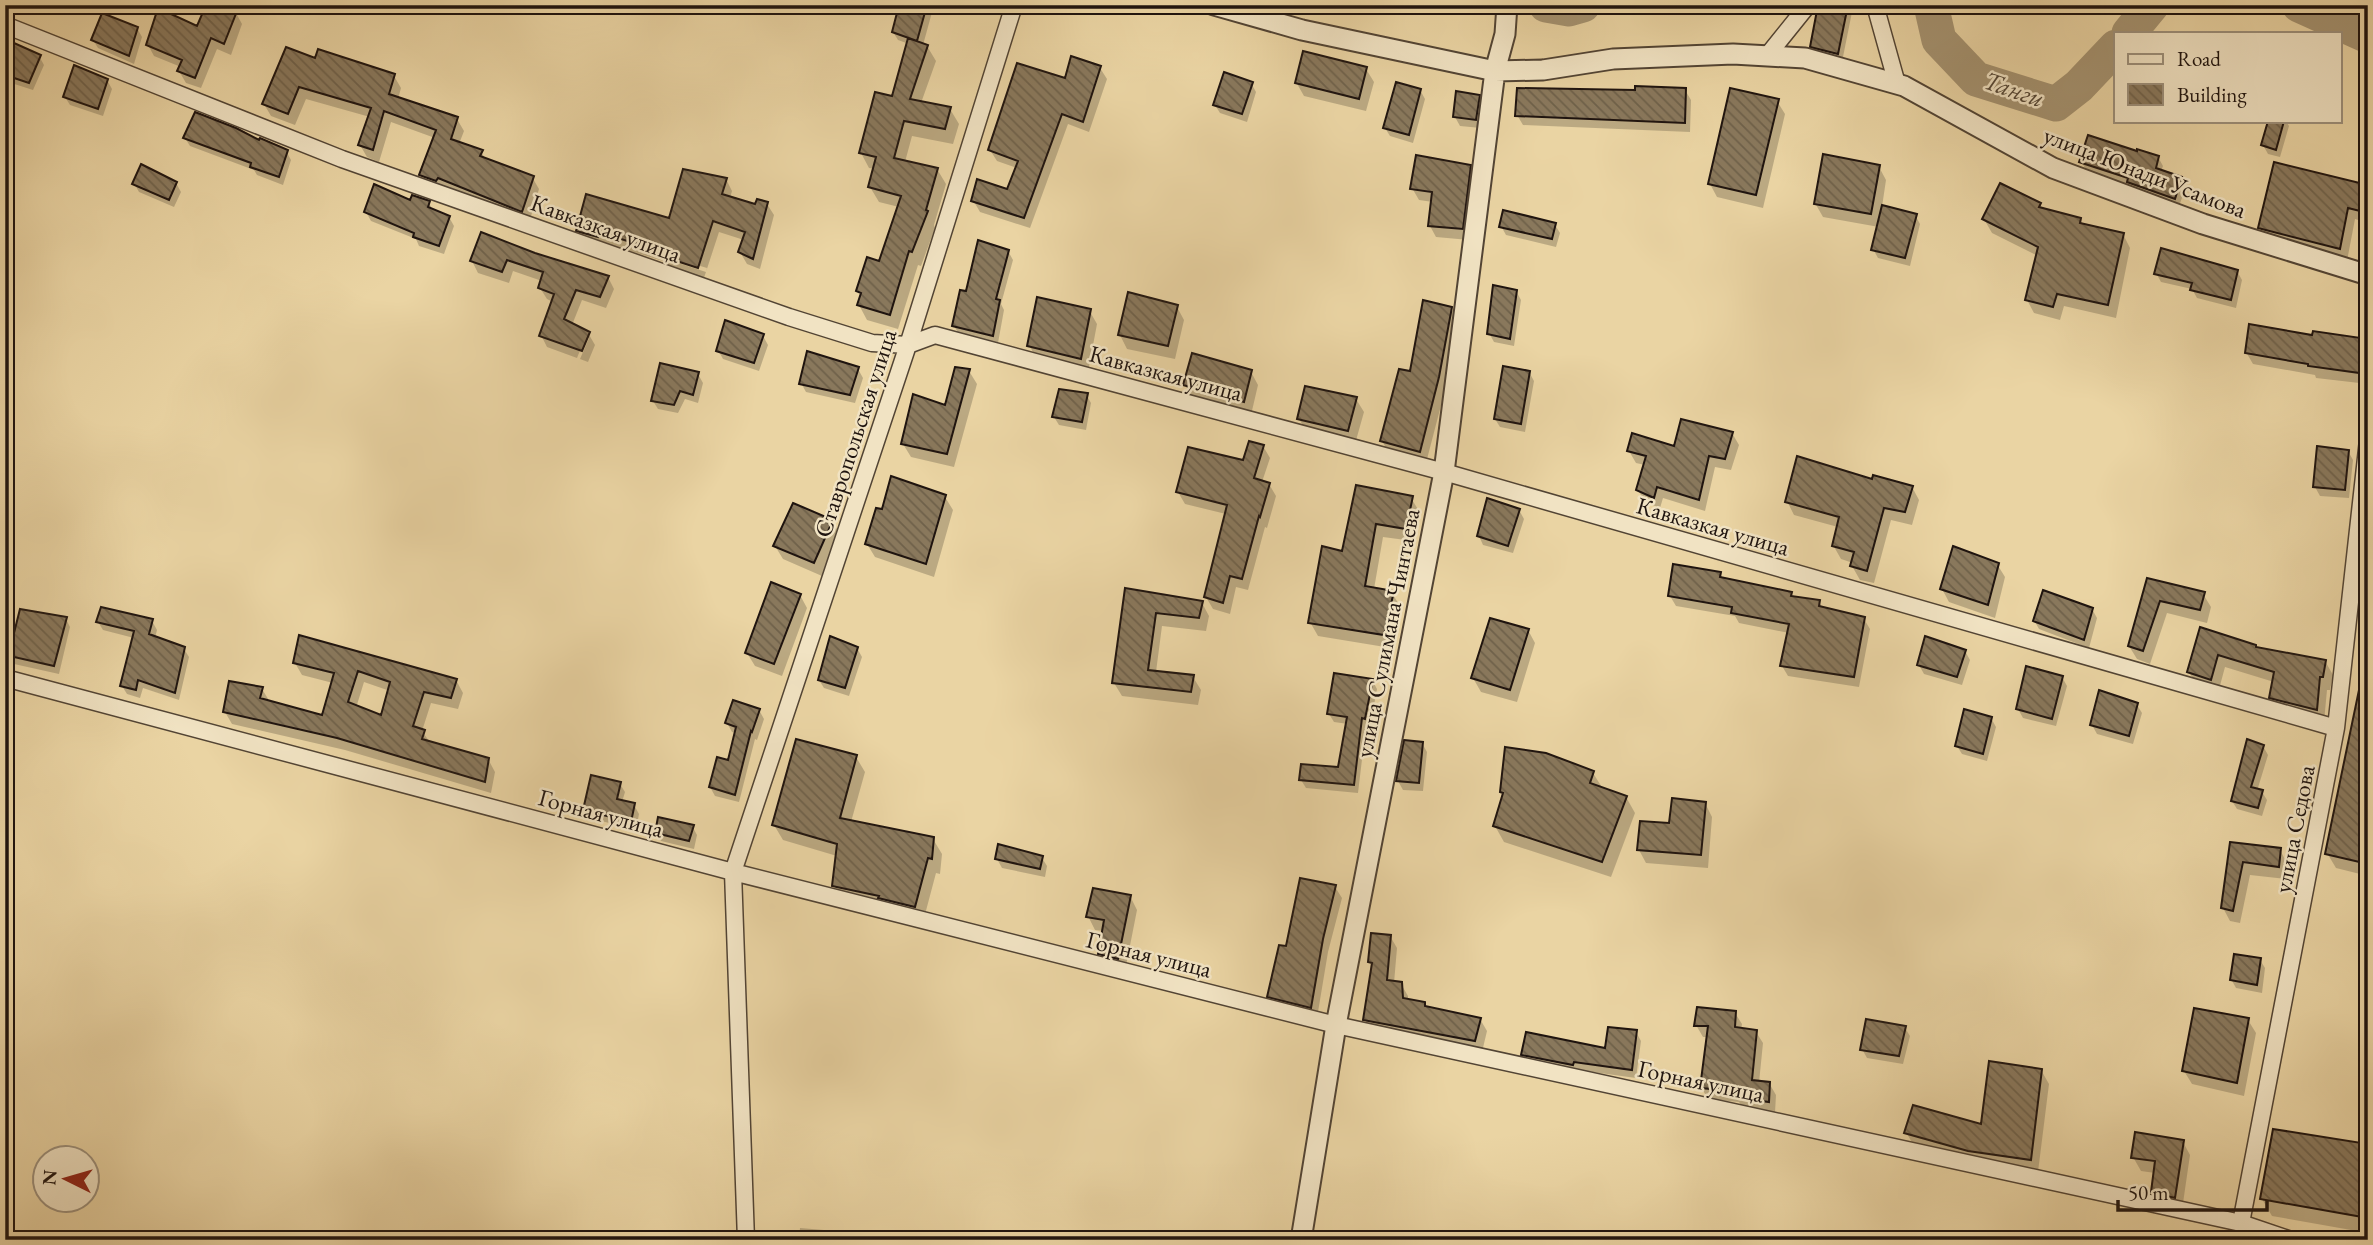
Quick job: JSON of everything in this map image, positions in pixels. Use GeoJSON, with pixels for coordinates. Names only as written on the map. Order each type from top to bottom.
{"type":"FeatureCollection","features":[{"type":"Feature","properties":{"kind":"street","name":"Ставропольская улица"},"geometry":{"type":"LineString","coordinates":[[733,872],[908,345],[1014,5]]}},
{"type":"Feature","properties":{"kind":"street","name":"улица Юнади Усамова"},"geometry":{"type":"LineString","coordinates":[[1214,5],[1302,30],[1495,71],[1543,70],[1613,59],[1733,54],[1805,58],[1897,83],[2053,168],[2203,224],[2368,275]]}},
{"type":"Feature","properties":{"kind":"street","name":"улица Сулимана Чинтаева"},"geometry":{"type":"LineString","coordinates":[[1301,1240],[1336,1025],[1444,472],[1495,71],[1505,34],[1507,5]]}},
{"type":"Feature","properties":{"kind":"street"},"geometry":{"type":"LineString","coordinates":[[1767,55],[1808,5]]}},
{"type":"Feature","properties":{"kind":"street"},"geometry":{"type":"LineString","coordinates":[[1875,5],[1897,83]]}},
{"type":"Feature","properties":{"kind":"street","name":"Кавказкая улица"},"geometry":{"type":"LineString","coordinates":[[5,25],[342,159],[789,317],[872,343],[908,345],[935,335],[1444,472],[2336,729]]}},
{"type":"Feature","properties":{"kind":"street","name":"улица Седова"},"geometry":{"type":"LineString","coordinates":[[2241,1223],[2336,729],[2368,440]]}},
{"type":"Feature","properties":{"kind":"street","name":"Горная улица"},"geometry":{"type":"LineString","coordinates":[[5,678],[733,872],[1336,1025],[2241,1223],[2291,1240]]}},
{"type":"Feature","properties":{"kind":"street"},"geometry":{"type":"LineString","coordinates":[[733,872],[746,1240]]}},
{"type":"Feature","properties":{"kind":"building"},"geometry":{"type":"Polygon","coordinates":[[[206,5],[222,5],[237,11],[224,44],[211,38],[195,78],[177,71],[182,60],[146,45],[158,8],[197,26],[206,5]]]}},
{"type":"Feature","properties":{"kind":"building"},"geometry":{"type":"Polygon","coordinates":[[[899,5],[927,5],[917,41],[892,32],[899,5]]]}},
{"type":"Feature","properties":{"kind":"building"},"geometry":{"type":"Polygon","coordinates":[[[1818,5],[1848,5],[1838,54],[1810,47],[1818,5]]]}},
{"type":"Feature","properties":{"kind":"building"},"geometry":{"type":"Polygon","coordinates":[[[102,13],[138,27],[129,56],[91,40],[102,13]]]}},
{"type":"Feature","properties":{"kind":"building"},"geometry":{"type":"Polygon","coordinates":[[[908,38],[928,45],[910,99],[951,107],[945,129],[904,121],[894,158],[938,168],[926,210],[928,211],[912,252],[909,251],[890,315],[857,305],[861,293],[856,291],[867,257],[879,261],[901,196],[868,187],[876,157],[859,153],[875,92],[892,96],[908,38]]]}},
{"type":"Feature","properties":{"kind":"building"},"geometry":{"type":"Polygon","coordinates":[[[5,39],[41,55],[29,83],[5,75],[5,39]]]}},
{"type":"Feature","properties":{"kind":"building"},"geometry":{"type":"Polygon","coordinates":[[[286,47],[315,58],[318,49],[395,74],[389,94],[458,117],[451,139],[483,150],[480,156],[534,176],[522,212],[438,178],[436,181],[419,175],[436,130],[384,111],[373,150],[358,145],[371,108],[299,87],[288,114],[262,104],[286,47]]]}},
{"type":"Feature","properties":{"kind":"building"},"geometry":{"type":"Polygon","coordinates":[[[1303,51],[1367,67],[1359,99],[1295,83],[1303,51]]]}},
{"type":"Feature","properties":{"kind":"building"},"geometry":{"type":"Polygon","coordinates":[[[1071,56],[1101,66],[1083,122],[1062,114],[1024,218],[971,201],[977,179],[1007,189],[1018,161],[988,150],[1017,63],[1065,78],[1071,56]]]}},
{"type":"Feature","properties":{"kind":"building"},"geometry":{"type":"Polygon","coordinates":[[[74,65],[108,79],[98,109],[63,97],[74,65]]]}},
{"type":"Feature","properties":{"kind":"building"},"geometry":{"type":"Polygon","coordinates":[[[1224,72],[1253,82],[1242,114],[1213,105],[1224,72]]]}},
{"type":"Feature","properties":{"kind":"building"},"geometry":{"type":"Polygon","coordinates":[[[1396,82],[1421,89],[1409,135],[1383,128],[1396,82]]]}},
{"type":"Feature","properties":{"kind":"building"},"geometry":{"type":"Polygon","coordinates":[[[1635,86],[1686,88],[1685,123],[1515,116],[1517,88],[1635,90],[1635,86]]]}},
{"type":"Feature","properties":{"kind":"building"},"geometry":{"type":"Polygon","coordinates":[[[1730,88],[1779,99],[1756,195],[1708,184],[1730,88]]]}},
{"type":"Feature","properties":{"kind":"building"},"geometry":{"type":"Polygon","coordinates":[[[1456,91],[1480,95],[1476,120],[1453,117],[1456,91]]]}},
{"type":"Feature","properties":{"kind":"building"},"geometry":{"type":"Polygon","coordinates":[[[195,112],[288,150],[279,177],[250,167],[251,163],[183,138],[195,112]]]}},
{"type":"Feature","properties":{"kind":"building"},"geometry":{"type":"Polygon","coordinates":[[[2268,122],[2284,122],[2276,150],[2261,145],[2268,122]]]}},
{"type":"Feature","properties":{"kind":"building"},"geometry":{"type":"Polygon","coordinates":[[[2088,135],[2159,156],[2156,168],[2182,177],[2175,199],[2127,182],[2128,178],[2079,162],[2088,135]]]}},
{"type":"Feature","properties":{"kind":"building"},"geometry":{"type":"Polygon","coordinates":[[[1823,154],[1880,165],[1871,214],[1814,204],[1823,154]]]}},
{"type":"Feature","properties":{"kind":"building"},"geometry":{"type":"Polygon","coordinates":[[[1416,155],[1471,165],[1463,229],[1428,226],[1432,192],[1410,189],[1416,155]]]}},
{"type":"Feature","properties":{"kind":"building"},"geometry":{"type":"Polygon","coordinates":[[[2274,162],[2368,185],[2368,213],[2348,208],[2340,249],[2258,228],[2274,162]]]}},
{"type":"Feature","properties":{"kind":"building"},"geometry":{"type":"Polygon","coordinates":[[[141,164],[177,182],[169,200],[132,184],[141,164]]]}},
{"type":"Feature","properties":{"kind":"building"},"geometry":{"type":"Polygon","coordinates":[[[683,169],[727,178],[722,194],[755,204],[757,199],[768,202],[753,259],[738,252],[745,232],[713,221],[698,268],[658,255],[659,251],[599,232],[598,237],[576,231],[586,194],[669,218],[683,169]]]}},
{"type":"Feature","properties":{"kind":"building"},"geometry":{"type":"Polygon","coordinates":[[[2000,183],[2041,203],[2039,207],[2081,218],[2080,223],[2124,233],[2108,305],[2057,294],[2053,307],[2025,300],[2038,247],[1982,219],[2000,183]]]}},
{"type":"Feature","properties":{"kind":"building"},"geometry":{"type":"Polygon","coordinates":[[[374,184],[410,200],[412,195],[430,201],[428,207],[450,216],[439,246],[413,237],[414,233],[364,212],[374,184]]]}},
{"type":"Feature","properties":{"kind":"building"},"geometry":{"type":"Polygon","coordinates":[[[1882,205],[1917,214],[1905,258],[1871,250],[1882,205]]]}},
{"type":"Feature","properties":{"kind":"building"},"geometry":{"type":"Polygon","coordinates":[[[1503,210],[1556,223],[1552,239],[1499,227],[1503,210]]]}},
{"type":"Feature","properties":{"kind":"building"},"geometry":{"type":"Polygon","coordinates":[[[481,232],[535,253],[609,276],[600,297],[576,290],[564,319],[590,332],[582,351],[539,336],[554,294],[538,288],[543,272],[507,260],[502,272],[470,261],[481,232]]]}},
{"type":"Feature","properties":{"kind":"building"},"geometry":{"type":"Polygon","coordinates":[[[978,240],[1009,250],[996,299],[1000,300],[993,336],[952,326],[960,290],[966,291],[978,240]]]}},
{"type":"Feature","properties":{"kind":"building"},"geometry":{"type":"Polygon","coordinates":[[[2161,248],[2238,270],[2231,300],[2190,290],[2192,283],[2154,274],[2161,248]]]}},
{"type":"Feature","properties":{"kind":"building"},"geometry":{"type":"Polygon","coordinates":[[[1493,285],[1517,290],[1510,339],[1487,334],[1493,285]]]}},
{"type":"Feature","properties":{"kind":"building"},"geometry":{"type":"Polygon","coordinates":[[[1128,292],[1178,305],[1168,346],[1118,335],[1128,292]]]}},
{"type":"Feature","properties":{"kind":"building"},"geometry":{"type":"Polygon","coordinates":[[[1037,297],[1091,309],[1081,359],[1027,346],[1037,297]]]}},
{"type":"Feature","properties":{"kind":"building"},"geometry":{"type":"Polygon","coordinates":[[[1423,300],[1452,307],[1439,377],[1420,452],[1380,441],[1399,369],[1410,371],[1423,300]]]}},
{"type":"Feature","properties":{"kind":"building"},"geometry":{"type":"Polygon","coordinates":[[[725,320],[764,334],[754,363],[716,351],[725,320]]]}},
{"type":"Feature","properties":{"kind":"building"},"geometry":{"type":"Polygon","coordinates":[[[2249,324],[2312,335],[2313,331],[2368,339],[2367,374],[2308,366],[2245,353],[2249,324]]]}},
{"type":"Feature","properties":{"kind":"building"},"geometry":{"type":"Polygon","coordinates":[[[807,351],[859,367],[850,395],[799,384],[807,351]]]}},
{"type":"Feature","properties":{"kind":"building"},"geometry":{"type":"Polygon","coordinates":[[[1192,353],[1252,370],[1244,402],[1183,385],[1192,353]]]}},
{"type":"Feature","properties":{"kind":"building"},"geometry":{"type":"Polygon","coordinates":[[[660,363],[699,372],[693,395],[680,391],[674,405],[651,401],[660,363]]]}},
{"type":"Feature","properties":{"kind":"building"},"geometry":{"type":"Polygon","coordinates":[[[1503,366],[1530,371],[1521,424],[1494,419],[1503,366]]]}},
{"type":"Feature","properties":{"kind":"building"},"geometry":{"type":"Polygon","coordinates":[[[955,367],[970,369],[947,454],[901,444],[913,394],[945,405],[955,367]]]}},
{"type":"Feature","properties":{"kind":"building"},"geometry":{"type":"Polygon","coordinates":[[[1305,386],[1357,397],[1348,431],[1297,419],[1305,386]]]}},
{"type":"Feature","properties":{"kind":"building"},"geometry":{"type":"Polygon","coordinates":[[[1059,389],[1088,393],[1082,422],[1052,417],[1059,389]]]}},
{"type":"Feature","properties":{"kind":"building"},"geometry":{"type":"Polygon","coordinates":[[[1681,419],[1733,432],[1725,459],[1709,456],[1699,500],[1657,487],[1654,498],[1636,490],[1646,456],[1627,451],[1632,433],[1674,446],[1681,419]]]}},
{"type":"Feature","properties":{"kind":"building"},"geometry":{"type":"Polygon","coordinates":[[[1249,441],[1264,445],[1254,478],[1270,483],[1242,579],[1230,576],[1223,603],[1204,597],[1227,505],[1176,492],[1188,447],[1243,460],[1249,441]]]}},
{"type":"Feature","properties":{"kind":"building"},"geometry":{"type":"Polygon","coordinates":[[[2317,446],[2349,450],[2345,490],[2313,487],[2317,446]]]}},
{"type":"Feature","properties":{"kind":"building"},"geometry":{"type":"Polygon","coordinates":[[[1797,456],[1872,479],[1873,475],[1913,486],[1905,512],[1884,508],[1867,571],[1850,566],[1854,552],[1832,546],[1839,517],[1785,502],[1797,456]]]}},
{"type":"Feature","properties":{"kind":"building"},"geometry":{"type":"Polygon","coordinates":[[[891,476],[946,495],[926,564],[865,544],[876,508],[882,509],[891,476]]]}},
{"type":"Feature","properties":{"kind":"building"},"geometry":{"type":"Polygon","coordinates":[[[1356,485],[1413,496],[1406,529],[1376,524],[1365,586],[1394,591],[1384,635],[1308,623],[1322,546],[1342,551],[1356,485]]]}},
{"type":"Feature","properties":{"kind":"building"},"geometry":{"type":"Polygon","coordinates":[[[1487,498],[1520,509],[1508,546],[1477,536],[1487,498]]]}},
{"type":"Feature","properties":{"kind":"building"},"geometry":{"type":"Polygon","coordinates":[[[793,503],[833,520],[814,563],[773,546],[793,503]]]}},
{"type":"Feature","properties":{"kind":"building"},"geometry":{"type":"Polygon","coordinates":[[[1953,546],[1999,563],[1988,605],[1940,589],[1953,546]]]}},
{"type":"Feature","properties":{"kind":"building"},"geometry":{"type":"Polygon","coordinates":[[[1673,564],[1721,572],[1720,577],[1792,592],[1791,596],[1820,600],[1819,606],[1865,617],[1854,677],[1780,666],[1789,624],[1731,613],[1732,607],[1668,596],[1673,564]]]}},
{"type":"Feature","properties":{"kind":"building"},"geometry":{"type":"Polygon","coordinates":[[[2147,578],[2205,592],[2200,610],[2160,601],[2143,651],[2128,646],[2147,578]]]}},
{"type":"Feature","properties":{"kind":"building"},"geometry":{"type":"Polygon","coordinates":[[[771,582],[801,594],[774,664],[745,653],[771,582]]]}},
{"type":"Feature","properties":{"kind":"building"},"geometry":{"type":"Polygon","coordinates":[[[1125,588],[1203,601],[1199,618],[1156,613],[1148,670],[1194,675],[1191,692],[1112,683],[1125,588]]]}},
{"type":"Feature","properties":{"kind":"building"},"geometry":{"type":"Polygon","coordinates":[[[2043,590],[2093,608],[2084,640],[2033,621],[2043,590]]]}},
{"type":"Feature","properties":{"kind":"building"},"geometry":{"type":"Polygon","coordinates":[[[101,607],[153,619],[149,634],[185,647],[175,693],[138,680],[136,690],[120,686],[134,631],[96,622],[101,607]]]}},
{"type":"Feature","properties":{"kind":"building"},"geometry":{"type":"Polygon","coordinates":[[[20,609],[67,617],[54,666],[5,655],[5,635],[13,637],[20,609]]]}},
{"type":"Feature","properties":{"kind":"building"},"geometry":{"type":"Polygon","coordinates":[[[1490,618],[1529,629],[1510,690],[1471,678],[1490,618]]]}},
{"type":"Feature","properties":{"kind":"building"},"geometry":{"type":"Polygon","coordinates":[[[2200,627],[2256,647],[2326,660],[2323,677],[2320,677],[2317,710],[2269,698],[2274,672],[2218,655],[2211,680],[2187,672],[2200,627]]]}},
{"type":"Feature","properties":{"kind":"building"},"geometry":{"type":"Polygon","coordinates":[[[299,635],[457,679],[451,698],[424,692],[413,726],[425,730],[422,739],[489,758],[485,782],[337,738],[223,712],[229,681],[263,687],[260,698],[322,715],[334,673],[293,663],[299,635]],[[358,671],[348,702],[381,715],[390,682],[358,671]]]}},
{"type":"Feature","properties":{"kind":"building"},"geometry":{"type":"Polygon","coordinates":[[[830,636],[858,647],[845,688],[818,680],[830,636]]]}},
{"type":"Feature","properties":{"kind":"building"},"geometry":{"type":"Polygon","coordinates":[[[1925,636],[1966,650],[1957,677],[1917,665],[1925,636]]]}},
{"type":"Feature","properties":{"kind":"building"},"geometry":{"type":"Polygon","coordinates":[[[2026,666],[2063,676],[2052,719],[2016,709],[2026,666]]]}},
{"type":"Feature","properties":{"kind":"building"},"geometry":{"type":"Polygon","coordinates":[[[1334,673],[1373,679],[1365,719],[1362,718],[1354,785],[1299,780],[1301,764],[1338,767],[1347,717],[1327,714],[1334,673]]]}},
{"type":"Feature","properties":{"kind":"building"},"geometry":{"type":"Polygon","coordinates":[[[2360,685],[2368,686],[2368,864],[2325,854],[2360,685]]]}},
{"type":"Feature","properties":{"kind":"building"},"geometry":{"type":"Polygon","coordinates":[[[2099,690],[2138,703],[2129,736],[2090,725],[2099,690]]]}},
{"type":"Feature","properties":{"kind":"building"},"geometry":{"type":"Polygon","coordinates":[[[733,700],[760,709],[751,731],[735,795],[709,787],[717,757],[728,760],[736,727],[725,723],[733,700]]]}},
{"type":"Feature","properties":{"kind":"building"},"geometry":{"type":"Polygon","coordinates":[[[1964,709],[1992,717],[1983,754],[1955,746],[1964,709]]]}},
{"type":"Feature","properties":{"kind":"building"},"geometry":{"type":"Polygon","coordinates":[[[796,739],[857,755],[840,818],[934,837],[932,859],[928,858],[915,907],[832,886],[837,844],[772,825],[796,739]]]}},
{"type":"Feature","properties":{"kind":"building"},"geometry":{"type":"Polygon","coordinates":[[[2247,739],[2264,745],[2251,787],[2263,790],[2258,808],[2231,801],[2247,739]]]}},
{"type":"Feature","properties":{"kind":"building"},"geometry":{"type":"Polygon","coordinates":[[[1404,740],[1423,742],[1419,783],[1396,781],[1404,740]]]}},
{"type":"Feature","properties":{"kind":"building"},"geometry":{"type":"Polygon","coordinates":[[[1505,747],[1546,753],[1594,771],[1590,783],[1627,796],[1602,862],[1493,826],[1503,793],[1500,792],[1505,747]]]}},
{"type":"Feature","properties":{"kind":"building"},"geometry":{"type":"Polygon","coordinates":[[[591,775],[621,782],[617,799],[635,803],[631,822],[583,810],[591,775]]]}},
{"type":"Feature","properties":{"kind":"building"},"geometry":{"type":"Polygon","coordinates":[[[1672,798],[1706,802],[1701,855],[1637,850],[1640,821],[1669,823],[1672,798]]]}},
{"type":"Feature","properties":{"kind":"building"},"geometry":{"type":"Polygon","coordinates":[[[658,817],[694,825],[689,841],[655,833],[658,817]]]}},
{"type":"Feature","properties":{"kind":"building"},"geometry":{"type":"Polygon","coordinates":[[[2230,842],[2281,848],[2279,867],[2243,862],[2233,911],[2221,908],[2230,842]]]}},
{"type":"Feature","properties":{"kind":"building"},"geometry":{"type":"Polygon","coordinates":[[[998,844],[1043,856],[1040,869],[995,859],[998,844]]]}},
{"type":"Feature","properties":{"kind":"building"},"geometry":{"type":"Polygon","coordinates":[[[1300,878],[1336,885],[1311,1008],[1267,997],[1279,945],[1286,946],[1300,878]]]}},
{"type":"Feature","properties":{"kind":"building"},"geometry":{"type":"Polygon","coordinates":[[[1093,888],[1131,895],[1118,959],[1098,954],[1104,920],[1086,917],[1093,888]]]}},
{"type":"Feature","properties":{"kind":"building"},"geometry":{"type":"Polygon","coordinates":[[[1371,933],[1391,935],[1387,980],[1402,982],[1403,998],[1425,1002],[1425,1006],[1481,1018],[1475,1041],[1363,1020],[1372,963],[1368,962],[1371,933]]]}},
{"type":"Feature","properties":{"kind":"building"},"geometry":{"type":"Polygon","coordinates":[[[2234,954],[2261,958],[2257,985],[2230,980],[2234,954]]]}},
{"type":"Feature","properties":{"kind":"building"},"geometry":{"type":"Polygon","coordinates":[[[1697,1007],[1736,1011],[1735,1027],[1757,1030],[1752,1080],[1770,1082],[1769,1102],[1734,1097],[1735,1091],[1700,1088],[1708,1026],[1694,1026],[1697,1007]]]}},
{"type":"Feature","properties":{"kind":"building"},"geometry":{"type":"Polygon","coordinates":[[[2194,1008],[2249,1018],[2237,1083],[2182,1071],[2194,1008]]]}},
{"type":"Feature","properties":{"kind":"building"},"geometry":{"type":"Polygon","coordinates":[[[1866,1019],[1906,1026],[1899,1056],[1860,1050],[1866,1019]]]}},
{"type":"Feature","properties":{"kind":"building"},"geometry":{"type":"Polygon","coordinates":[[[1608,1027],[1637,1030],[1632,1070],[1574,1062],[1573,1065],[1521,1055],[1526,1032],[1605,1048],[1608,1027]]]}},
{"type":"Feature","properties":{"kind":"building"},"geometry":{"type":"Polygon","coordinates":[[[1989,1061],[2042,1069],[2031,1160],[1968,1151],[1904,1133],[1913,1105],[1981,1124],[1989,1061]]]}},
{"type":"Feature","properties":{"kind":"building"},"geometry":{"type":"Polygon","coordinates":[[[2273,1129],[2368,1144],[2368,1218],[2260,1199],[2273,1129]]]}},
{"type":"Feature","properties":{"kind":"building"},"geometry":{"type":"Polygon","coordinates":[[[2135,1132],[2184,1140],[2175,1198],[2151,1192],[2155,1161],[2131,1158],[2135,1132]]]}},
{"type":"Feature","properties":{"kind":"waterway"},"geometry":{"type":"LineString","coordinates":[[1546,5],[1569,9],[1583,5]]}},
{"type":"Feature","properties":{"kind":"waterway","name":"Танги"},"geometry":{"type":"LineString","coordinates":[[1931,5],[1939,40],[1976,79],[2056,104],[2079,86],[2114,49]]}},
{"type":"Feature","properties":{"kind":"waterway","name":"Танги"},"geometry":{"type":"LineString","coordinates":[[2130,32],[2152,5]]}},
{"type":"Feature","properties":{"kind":"waterway","name":"Танги"},"geometry":{"type":"LineString","coordinates":[[2299,5],[2368,36]]}}]}
